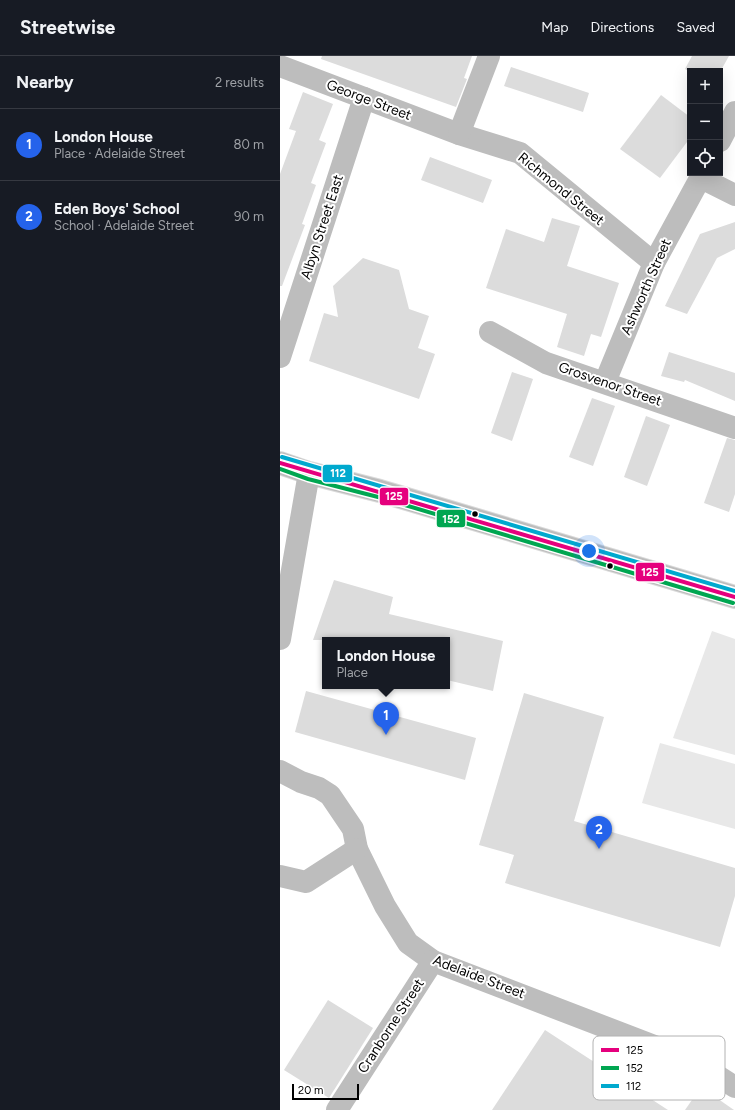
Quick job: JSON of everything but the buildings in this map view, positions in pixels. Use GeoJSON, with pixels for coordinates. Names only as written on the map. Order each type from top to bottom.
{"type":"FeatureCollection","features":[{"type":"Feature","properties":{"kind":"main road"},"geometry":{"type":"LineString","coordinates":[[459,134],[489,56]]}},
{"type":"Feature","properties":{"kind":"main road","name":"George Street"},"geometry":{"type":"LineString","coordinates":[[280,66],[459,134]]}},
{"type":"Feature","properties":{"kind":"main road","name":"Albyn Street East"},"geometry":{"type":"LineString","coordinates":[[280,357],[364,98]]}},
{"type":"Feature","properties":{"kind":"main road"},"geometry":{"type":"LineString","coordinates":[[721,140],[735,112]]}},
{"type":"Feature","properties":{"kind":"main road","name":"Richmond Street"},"geometry":{"type":"LineString","coordinates":[[459,134],[520,152],[654,263]]}},
{"type":"Feature","properties":{"kind":"main road"},"geometry":{"type":"LineString","coordinates":[[702,176],[735,195]]}},
{"type":"Feature","properties":{"kind":"main road","name":"Ashworth Street"},"geometry":{"type":"LineString","coordinates":[[605,382],[654,263],[702,176]]}},
{"type":"Feature","properties":{"kind":"main road","name":"Grosvenor Street"},"geometry":{"type":"LineString","coordinates":[[490,332],[546,363],[605,382],[735,428]]}},
{"type":"Feature","properties":{"kind":"main road"},"geometry":{"type":"LineString","coordinates":[[280,463],[309,473],[380,491],[735,598]]}},
{"type":"Feature","properties":{"kind":"main road"},"geometry":{"type":"LineString","coordinates":[[280,639],[309,473]]}},
{"type":"Feature","properties":{"kind":"main road"},"geometry":{"type":"LineString","coordinates":[[701,588],[735,585]]}},
{"type":"Feature","properties":{"kind":"main road","name":"Adelaide Street"},"geometry":{"type":"LineString","coordinates":[[280,771],[301,782],[319,788],[330,795],[353,829],[357,849],[385,906],[408,943],[433,961],[628,1036]]}},
{"type":"Feature","properties":{"kind":"main road"},"geometry":{"type":"LineString","coordinates":[[280,876],[306,882],[357,849]]}},
{"type":"Feature","properties":{"kind":"main road","name":"Cranborne Street"},"geometry":{"type":"LineString","coordinates":[[336,1110],[433,961]]}},
{"type":"Feature","properties":{"kind":"main road","name":"Adelaide Street"},"geometry":{"type":"LineString","coordinates":[[725,1081],[735,1087]]}},
{"type":"Feature","properties":{"kind":"shaded area"},"geometry":{"type":"Polygon","coordinates":[[[712,631],[735,639],[735,755],[673,738],[712,631]]]}},
{"type":"Feature","properties":{"kind":"shaded area"},"geometry":{"type":"Polygon","coordinates":[[[660,743],[735,764],[735,829],[642,803],[660,743]]]}},
{"type":"Feature","properties":{"kind":"transit line","name":"112"},"geometry":{"type":"LineString","coordinates":[[282,457],[735,591]]}},
{"type":"Feature","properties":{"kind":"transit line","name":"125"},"geometry":{"type":"LineString","coordinates":[[280,463],[735,597]]}},
{"type":"Feature","properties":{"kind":"transit line","name":"152"},"geometry":{"type":"LineString","coordinates":[[280,469],[308,479],[378,497],[733,603]]}},
{"type":"Feature","properties":{"kind":"place","name":"London House"},"geometry":{"type":"Point","coordinates":[386,735]}},
{"type":"Feature","properties":{"kind":"place","name":"Eden Boys' School"},"geometry":{"type":"Point","coordinates":[599,849]}}]}
